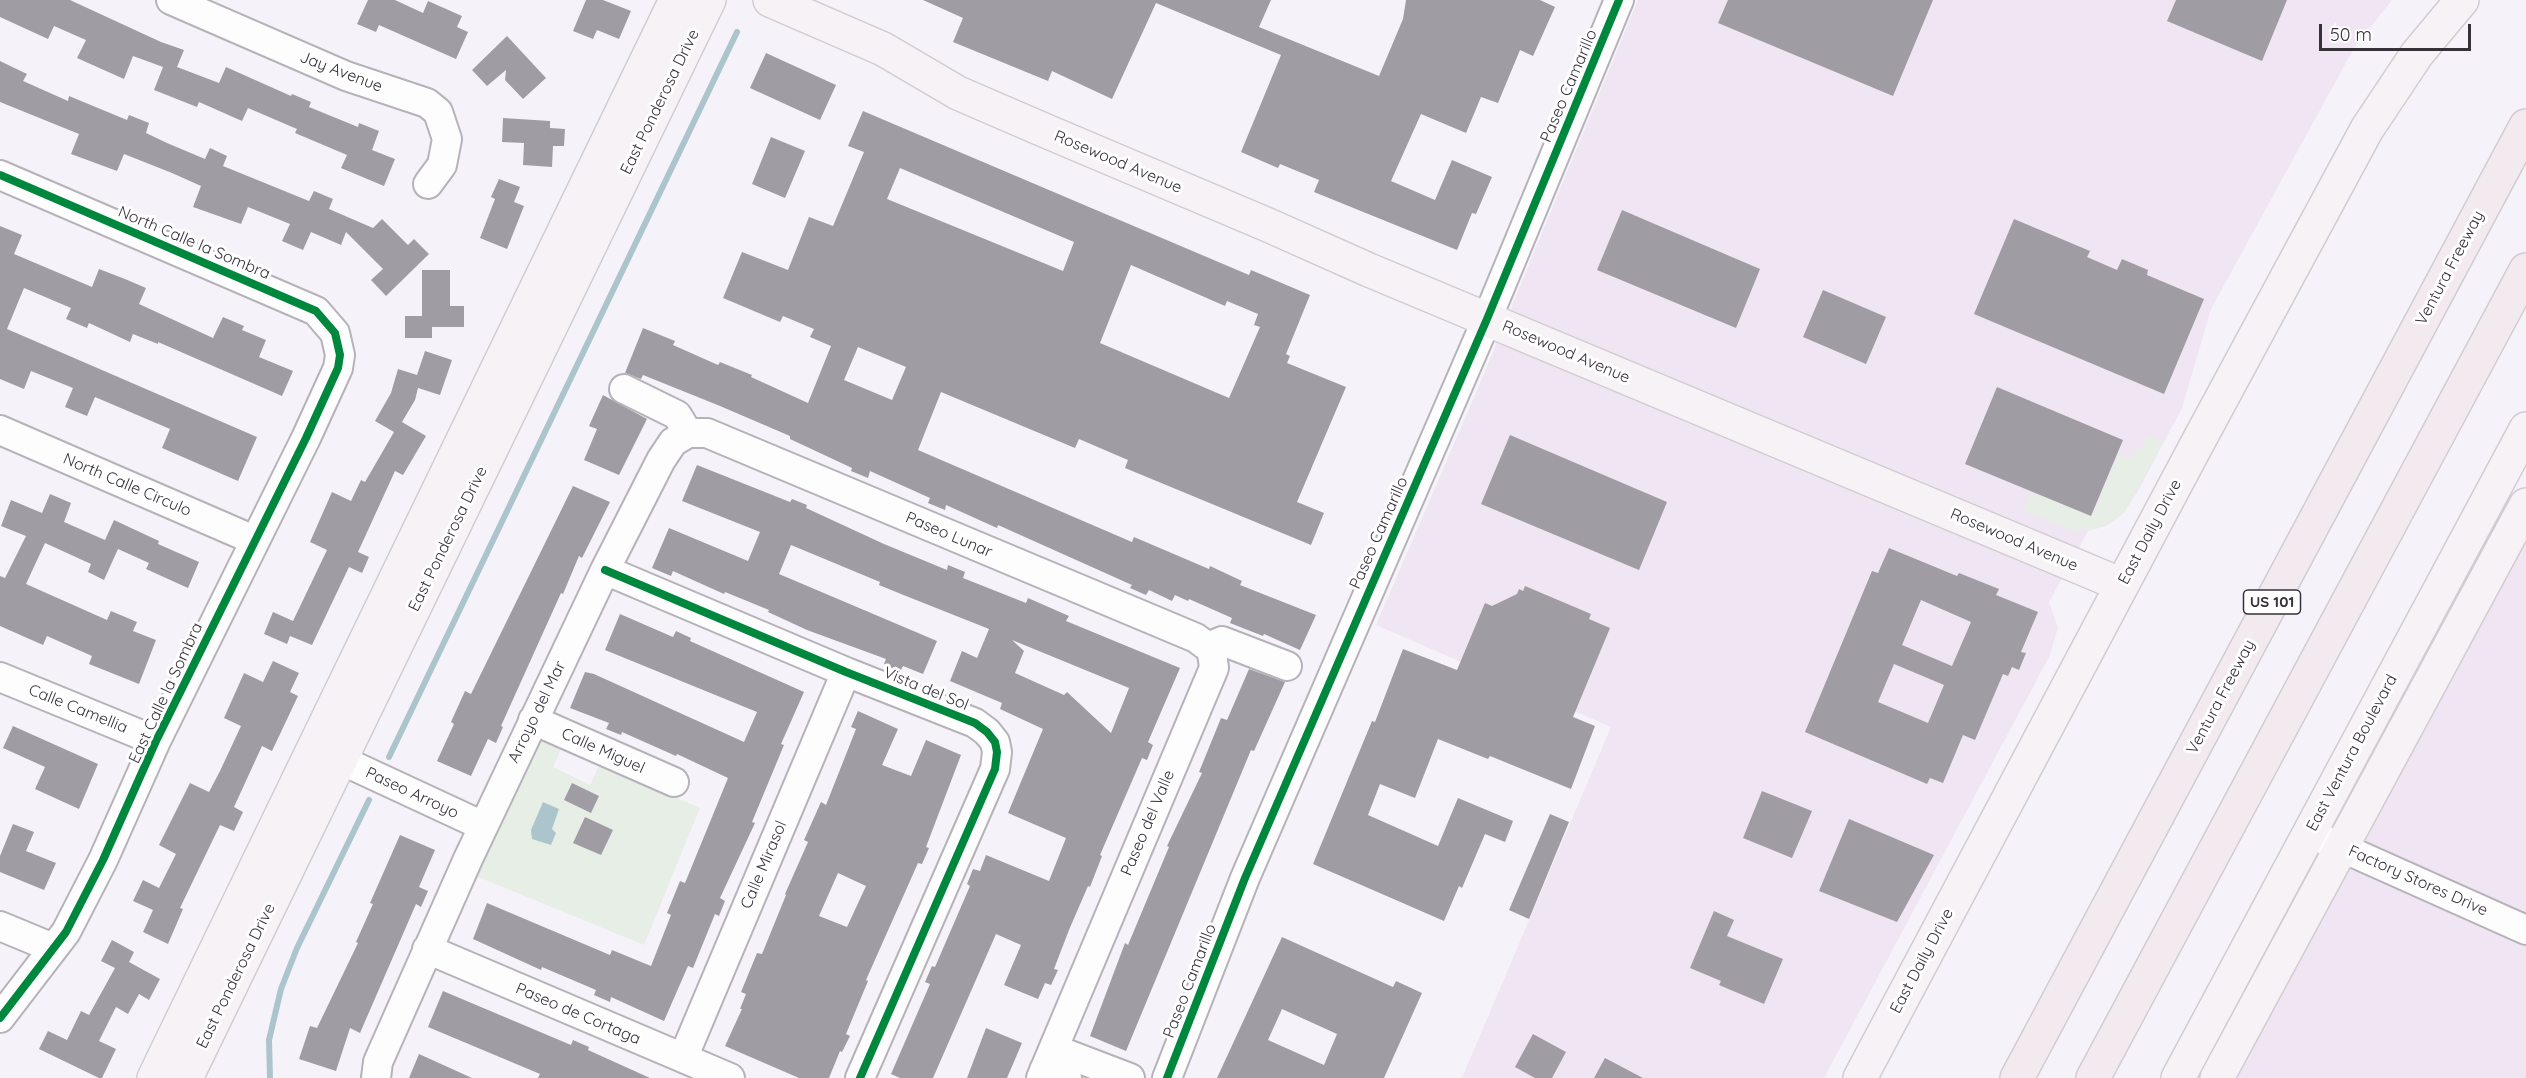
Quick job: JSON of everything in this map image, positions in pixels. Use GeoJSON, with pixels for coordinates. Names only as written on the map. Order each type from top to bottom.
{"type":"FeatureCollection","features":[{"type":"Feature","properties":{"kind":"highway","name":"Ventura Freeway"},"geometry":{"type":"LineString","coordinates":[[2017,1078],[2526,126]]}},
{"type":"Feature","properties":{"kind":"highway"},"geometry":{"type":"LineString","coordinates":[[2093,1078],[2526,270]]}},
{"type":"Feature","properties":{"kind":"main road","name":"East Ponderosa Drive"},"geometry":{"type":"LineString","coordinates":[[154,1078],[676,0]]}},
{"type":"Feature","properties":{"kind":"main road","name":"East Ponderosa Drive"},"geometry":{"type":"LineString","coordinates":[[186,1078],[709,0]]}},
{"type":"Feature","properties":{"kind":"main road","name":"Rosewood Avenue"},"geometry":{"type":"LineString","coordinates":[[770,0],[884,49],[958,93],[1486,319],[2122,585]]}},
{"type":"Feature","properties":{"kind":"main road","name":"Rosewood Avenue"},"geometry":{"type":"LineString","coordinates":[[822,0],[843,10],[884,49]]}},
{"type":"Feature","properties":{"kind":"main road","name":"East Daily Drive"},"geometry":{"type":"LineString","coordinates":[[1860,1078],[2367,129],[2417,54],[2462,0]]}},
{"type":"Feature","properties":{"kind":"main road","name":"East Ventura Boulevard"},"geometry":{"type":"LineString","coordinates":[[2178,1078],[2526,429]]}},
{"type":"Feature","properties":{"kind":"main road","name":"East Ventura Boulevard"},"geometry":{"type":"LineString","coordinates":[[2217,1078],[2526,504]]}},
{"type":"Feature","properties":{"kind":"street","name":"Jay Avenue"},"geometry":{"type":"LineString","coordinates":[[171,0],[346,76],[415,97],[427,103],[438,112],[447,139],[442,165],[428,184]]}},
{"type":"Feature","properties":{"kind":"street","name":"Paseo Camarillo"},"geometry":{"type":"LineString","coordinates":[[1167,1078],[1245,878],[1486,319],[1619,0]]}},
{"type":"Feature","properties":{"kind":"street","name":"North Calle la Sombra"},"geometry":{"type":"LineString","coordinates":[[0,175],[316,311],[335,333],[340,355],[338,368]]}},
{"type":"Feature","properties":{"kind":"street","name":"East Calle la Sombra"},"geometry":{"type":"LineString","coordinates":[[0,1018],[66,932],[103,860],[156,741],[306,438],[338,368]]}},
{"type":"Feature","properties":{"kind":"street"},"geometry":{"type":"LineString","coordinates":[[624,389],[677,414],[688,433]]}},
{"type":"Feature","properties":{"kind":"street","name":"North Calle Circulo"},"geometry":{"type":"LineString","coordinates":[[0,430],[254,540]]}},
{"type":"Feature","properties":{"kind":"street","name":"Arroyo del Mar"},"geometry":{"type":"LineString","coordinates":[[376,1078],[378,1062],[427,949],[605,570],[661,460],[673,442],[688,433]]}},
{"type":"Feature","properties":{"kind":"street","name":"Paseo Lunar"},"geometry":{"type":"LineString","coordinates":[[688,433],[708,433],[1196,638],[1208,647]]}},
{"type":"Feature","properties":{"kind":"street","name":"Vista del Sol"},"geometry":{"type":"LineString","coordinates":[[605,570],[846,672],[975,723],[995,742],[997,752],[995,769],[860,1078]]}},
{"type":"Feature","properties":{"kind":"street"},"geometry":{"type":"LineString","coordinates":[[1208,647],[1221,641],[1287,666]]}},
{"type":"Feature","properties":{"kind":"street","name":"Paseo del Valle"},"geometry":{"type":"LineString","coordinates":[[1051,1069],[1214,668],[1212,653],[1208,647]]}},
{"type":"Feature","properties":{"kind":"street","name":"Calle Mirasol"},"geometry":{"type":"LineString","coordinates":[[683,1058],[846,672]]}},
{"type":"Feature","properties":{"kind":"street","name":"Calle Camellia"},"geometry":{"type":"LineString","coordinates":[[0,677],[156,741]]}},
{"type":"Feature","properties":{"kind":"street","name":"Calle Miguel"},"geometry":{"type":"LineString","coordinates":[[533,720],[674,782]]}},
{"type":"Feature","properties":{"kind":"street"},"geometry":{"type":"LineString","coordinates":[[320,736],[341,760]]}},
{"type":"Feature","properties":{"kind":"street","name":"Paseo Arroyo"},"geometry":{"type":"LineString","coordinates":[[341,760],[483,826]]}},
{"type":"Feature","properties":{"kind":"street","name":"Factory Stores Drive"},"geometry":{"type":"LineString","coordinates":[[2309,833],[2526,930]]}},
{"type":"Feature","properties":{"kind":"street"},"geometry":{"type":"LineString","coordinates":[[0,926],[53,948]]}},
{"type":"Feature","properties":{"kind":"street","name":"Paseo de Cortaga"},"geometry":{"type":"LineString","coordinates":[[427,949],[729,1078]]}},
{"type":"Feature","properties":{"kind":"street"},"geometry":{"type":"LineString","coordinates":[[1051,1069],[1130,1078]]}},
{"type":"Feature","properties":{"kind":"shaded area"},"geometry":{"type":"Polygon","coordinates":[[[1638,0],[2392,0],[2354,48],[2211,309],[2182,408],[2139,489],[2123,514],[2106,526],[2088,531],[2049,602],[2058,628],[2049,657],[1824,1078],[1462,1078],[1611,727],[1376,625],[1481,381],[1638,0]]]}},
{"type":"Feature","properties":{"kind":"shaded area"},"geometry":{"type":"Polygon","coordinates":[[[2148,435],[2164,442],[2123,514],[2106,526],[2073,531],[2023,510],[2031,492],[2092,516],[2119,453],[2131,458],[2136,449],[2141,449],[2148,435]]]}},
{"type":"Feature","properties":{"kind":"shaded area"},"geometry":{"type":"Polygon","coordinates":[[[2526,523],[2526,1078],[2231,1078],[2526,523]]]}},
{"type":"Feature","properties":{"kind":"shaded area"},"geometry":{"type":"Polygon","coordinates":[[[540,738],[562,747],[553,767],[590,785],[600,764],[700,808],[644,945],[476,876],[540,738]]]}},
{"type":"Feature","properties":{"kind":"water"},"geometry":{"type":"Polygon","coordinates":[[[543,802],[559,809],[552,829],[556,833],[551,845],[532,839],[531,830],[543,802]]]}},
{"type":"Feature","properties":{"kind":"building"},"geometry":{"type":"Polygon","coordinates":[[[0,0],[70,0],[161,42],[184,50],[177,67],[219,83],[226,67],[291,96],[292,94],[311,102],[309,107],[358,127],[359,123],[379,131],[372,150],[395,159],[384,186],[341,168],[347,155],[295,133],[297,129],[248,108],[242,121],[199,102],[197,107],[154,90],[163,67],[133,56],[124,79],[77,58],[86,40],[54,26],[48,39],[0,17],[0,0]]]}},
{"type":"Feature","properties":{"kind":"building"},"geometry":{"type":"Polygon","coordinates":[[[368,0],[395,0],[423,13],[428,1],[462,16],[457,27],[468,32],[456,59],[379,25],[376,32],[357,24],[368,0]]]}},
{"type":"Feature","properties":{"kind":"building"},"geometry":{"type":"Polygon","coordinates":[[[586,0],[603,0],[631,11],[619,39],[597,30],[593,39],[573,31],[586,0]]]}},
{"type":"Feature","properties":{"kind":"building"},"geometry":{"type":"Polygon","coordinates":[[[923,0],[1271,0],[1259,27],[1379,76],[1403,19],[1406,0],[1540,0],[1555,7],[1533,56],[1520,50],[1498,103],[1481,97],[1466,133],[1421,114],[1391,181],[1435,200],[1452,160],[1492,177],[1476,214],[1472,213],[1457,250],[1314,192],[1319,180],[1280,164],[1278,168],[1241,152],[1281,55],[1156,3],[1112,99],[1052,71],[1048,81],[953,42],[963,18],[923,0]]]}},
{"type":"Feature","properties":{"kind":"building"},"geometry":{"type":"Polygon","coordinates":[[[1728,0],[1933,0],[1893,96],[1718,23],[1728,0]]]}},
{"type":"Feature","properties":{"kind":"building"},"geometry":{"type":"Polygon","coordinates":[[[2176,0],[2287,0],[2262,61],[2167,21],[2176,0]]]}},
{"type":"Feature","properties":{"kind":"building"},"geometry":{"type":"Polygon","coordinates":[[[507,36],[546,78],[523,99],[505,80],[506,70],[487,86],[472,70],[507,36]]]}},
{"type":"Feature","properties":{"kind":"building"},"geometry":{"type":"Polygon","coordinates":[[[766,53],[836,85],[820,120],[750,88],[766,53]]]}},
{"type":"Feature","properties":{"kind":"building"},"geometry":{"type":"Polygon","coordinates":[[[0,61],[27,74],[23,81],[68,101],[69,96],[127,120],[129,115],[149,123],[146,133],[205,159],[210,148],[227,156],[223,166],[309,201],[314,191],[333,199],[329,209],[373,228],[382,219],[408,245],[414,239],[429,254],[386,296],[371,280],[383,269],[346,232],[341,245],[311,232],[303,250],[282,241],[290,224],[248,207],[241,224],[193,207],[201,186],[172,173],[124,154],[117,171],[71,154],[79,134],[0,102],[0,61]]]}},
{"type":"Feature","properties":{"kind":"building"},"geometry":{"type":"Polygon","coordinates":[[[863,111],[1249,275],[1251,270],[1310,295],[1286,354],[1290,356],[1287,363],[1346,387],[1297,502],[1324,513],[1311,545],[1125,468],[1128,460],[1079,439],[1075,448],[941,392],[918,450],[1132,542],[1134,537],[1209,569],[1210,566],[1242,581],[1240,585],[1316,615],[1300,650],[1264,634],[1263,636],[1230,623],[1232,618],[1189,599],[1188,601],[1175,595],[1172,601],[1149,590],[1146,595],[1130,588],[1132,585],[998,525],[997,528],[946,505],[945,510],[928,503],[930,498],[870,471],[868,478],[851,471],[852,468],[790,439],[790,436],[720,406],[643,375],[641,379],[625,373],[643,328],[675,341],[673,345],[718,365],[720,362],[752,375],[751,377],[808,403],[831,346],[810,337],[814,329],[783,316],[780,322],[723,298],[742,252],[788,270],[809,217],[833,226],[864,152],[848,146],[863,111]],[[900,168],[887,199],[1063,271],[1074,242],[900,168]],[[1131,265],[1100,343],[1229,398],[1260,327],[1254,325],[1258,314],[1227,301],[1225,306],[1131,265]],[[858,347],[844,380],[892,400],[906,367],[858,347]]]}},
{"type":"Feature","properties":{"kind":"building"},"geometry":{"type":"Polygon","coordinates":[[[503,118],[550,121],[550,128],[565,129],[564,146],[553,146],[552,167],[523,165],[524,143],[502,142],[503,118]]]}},
{"type":"Feature","properties":{"kind":"building"},"geometry":{"type":"Polygon","coordinates":[[[771,137],[805,151],[785,198],[752,184],[771,137]]]}},
{"type":"Feature","properties":{"kind":"building"},"geometry":{"type":"Polygon","coordinates":[[[499,179],[520,187],[514,202],[524,206],[507,249],[480,238],[495,199],[491,197],[499,179]]]}},
{"type":"Feature","properties":{"kind":"building"},"geometry":{"type":"Polygon","coordinates":[[[1622,210],[1760,269],[1736,328],[1597,270],[1622,210]]]}},
{"type":"Feature","properties":{"kind":"building"},"geometry":{"type":"Polygon","coordinates":[[[2014,219],[2090,251],[2087,257],[2117,270],[2122,259],[2148,270],[2147,275],[2204,299],[2164,394],[1974,314],[2014,219]]]}},
{"type":"Feature","properties":{"kind":"building"},"geometry":{"type":"Polygon","coordinates":[[[0,226],[22,235],[14,254],[92,287],[99,269],[125,279],[146,288],[139,304],[213,338],[223,317],[244,326],[242,330],[266,340],[259,357],[293,371],[282,396],[158,342],[158,344],[133,334],[130,342],[89,323],[87,328],[66,319],[71,308],[24,288],[7,329],[257,437],[238,481],[162,448],[170,429],[95,397],[87,416],[65,407],[73,388],[31,371],[24,389],[0,379],[0,226]]]}},
{"type":"Feature","properties":{"kind":"building"},"geometry":{"type":"Polygon","coordinates":[[[422,270],[450,270],[450,306],[464,306],[464,327],[432,327],[432,338],[405,338],[405,316],[422,316],[422,270]]]}},
{"type":"Feature","properties":{"kind":"building"},"geometry":{"type":"Polygon","coordinates":[[[1823,290],[1886,317],[1866,364],[1803,337],[1823,290]]]}},
{"type":"Feature","properties":{"kind":"building"},"geometry":{"type":"Polygon","coordinates":[[[425,351],[452,360],[440,395],[418,388],[415,400],[402,422],[426,436],[403,475],[395,471],[358,552],[369,557],[362,573],[349,567],[312,645],[290,636],[287,644],[264,634],[273,612],[293,621],[327,550],[310,542],[332,492],[351,501],[361,480],[365,482],[394,432],[375,421],[391,393],[398,369],[417,375],[425,351]]]}},
{"type":"Feature","properties":{"kind":"building"},"geometry":{"type":"Polygon","coordinates":[[[1997,387],[2123,440],[2091,516],[1965,464],[1997,387]]]}},
{"type":"Feature","properties":{"kind":"building"},"geometry":{"type":"Polygon","coordinates":[[[603,395],[647,419],[619,475],[584,460],[597,429],[589,426],[603,395]]]}},
{"type":"Feature","properties":{"kind":"building"},"geometry":{"type":"Polygon","coordinates":[[[1510,435],[1667,502],[1639,570],[1481,504],[1510,435]]]}},
{"type":"Feature","properties":{"kind":"building"},"geometry":{"type":"Polygon","coordinates":[[[697,465],[790,502],[792,499],[807,505],[806,508],[884,544],[947,570],[948,565],[965,572],[963,578],[1026,603],[1028,598],[1069,616],[1066,621],[1180,668],[1148,742],[1153,745],[1147,760],[1142,758],[1100,855],[1102,856],[1090,887],[1088,886],[1054,969],[1058,970],[1051,985],[1045,983],[1038,999],[1004,985],[1021,945],[996,934],[933,1078],[900,1078],[891,1074],[930,984],[925,982],[932,966],[935,967],[970,886],[967,884],[973,869],[980,871],[986,855],[1049,881],[1066,838],[1008,813],[1043,729],[1000,709],[1002,703],[950,681],[962,651],[977,658],[989,629],[879,585],[880,582],[791,545],[779,574],[937,641],[923,674],[903,666],[900,672],[884,664],[886,659],[807,630],[768,612],[769,610],[725,592],[724,594],[673,571],[671,576],[652,568],[669,528],[748,561],[760,532],[682,501],[697,465]],[[1012,640],[1024,651],[1015,673],[1064,695],[1067,692],[1111,733],[1129,688],[1012,640]]]}},
{"type":"Feature","properties":{"kind":"building"},"geometry":{"type":"Polygon","coordinates":[[[573,486],[610,502],[582,558],[579,556],[563,594],[561,593],[501,726],[503,727],[496,743],[488,739],[471,776],[437,761],[454,724],[451,722],[465,691],[471,694],[573,486]]]}},
{"type":"Feature","properties":{"kind":"building"},"geometry":{"type":"Polygon","coordinates":[[[50,494],[71,503],[64,522],[105,540],[114,520],[159,541],[158,544],[199,562],[188,588],[146,569],[149,563],[118,549],[104,580],[88,572],[91,564],[45,543],[26,584],[107,620],[111,611],[137,622],[133,631],[156,640],[139,684],[89,664],[92,656],[47,636],[43,645],[0,626],[0,576],[5,578],[26,536],[1,526],[11,500],[42,513],[50,494]]]}},
{"type":"Feature","properties":{"kind":"building"},"geometry":{"type":"Polygon","coordinates":[[[1889,548],[1957,576],[1959,573],[1999,589],[1996,595],[2038,612],[2021,652],[2026,653],[2019,670],[2012,667],[2008,676],[2003,674],[1975,740],[1963,735],[1943,783],[1930,778],[1927,784],[1805,732],[1872,571],[1878,573],[1889,548]],[[1921,600],[1902,645],[1952,666],[1971,622],[1921,600]],[[1894,664],[1878,702],[1928,723],[1944,685],[1894,664]]]}},
{"type":"Feature","properties":{"kind":"building"},"geometry":{"type":"Polygon","coordinates":[[[1525,586],[1591,614],[1589,619],[1610,628],[1573,717],[1595,726],[1571,789],[1490,756],[1488,759],[1438,739],[1415,798],[1380,784],[1368,815],[1438,846],[1458,798],[1513,821],[1505,842],[1485,834],[1462,888],[1459,886],[1444,921],[1313,864],[1372,721],[1375,722],[1403,649],[1457,670],[1485,603],[1492,606],[1517,594],[1519,589],[1523,591],[1525,586]]]}},
{"type":"Feature","properties":{"kind":"building"},"geometry":{"type":"Polygon","coordinates":[[[620,614],[673,637],[676,631],[691,638],[690,641],[804,692],[781,744],[784,745],[752,822],[755,823],[720,898],[725,901],[719,916],[715,914],[693,968],[688,966],[664,1021],[611,997],[610,1002],[594,995],[596,990],[542,967],[541,970],[473,939],[487,903],[610,955],[612,950],[651,966],[671,915],[667,913],[680,881],[685,883],[728,778],[677,754],[676,756],[622,732],[621,735],[606,729],[609,723],[570,708],[585,672],[744,742],[757,712],[605,650],[620,614]]]}},
{"type":"Feature","properties":{"kind":"building"},"geometry":{"type":"Polygon","coordinates":[[[273,661],[299,673],[290,692],[298,696],[272,751],[262,746],[234,807],[243,812],[234,831],[220,825],[180,908],[183,909],[168,944],[143,932],[153,910],[133,901],[143,880],[159,888],[176,854],[159,845],[190,783],[209,792],[220,771],[241,726],[224,718],[244,673],[263,682],[273,661]]]}},
{"type":"Feature","properties":{"kind":"building"},"geometry":{"type":"Polygon","coordinates":[[[1249,669],[1285,682],[1254,751],[1251,750],[1126,1051],[1090,1036],[1125,943],[1128,945],[1169,847],[1167,846],[1202,773],[1199,772],[1221,718],[1227,720],[1249,669]]]}},
{"type":"Feature","properties":{"kind":"building"},"geometry":{"type":"Polygon","coordinates":[[[858,711],[898,729],[882,765],[911,776],[926,740],[961,755],[926,847],[929,848],[922,864],[918,863],[866,980],[868,981],[846,1034],[850,1036],[842,1052],[840,1051],[829,1078],[799,1078],[725,1046],[742,1009],[740,1009],[746,994],[741,992],[757,953],[762,954],[808,842],[804,840],[821,802],[826,805],[856,729],[851,727],[858,711]],[[838,873],[819,916],[847,927],[866,886],[838,873]]]}},
{"type":"Feature","properties":{"kind":"building"},"geometry":{"type":"Polygon","coordinates":[[[13,726],[98,764],[79,809],[35,789],[45,767],[3,748],[13,726]]]}},
{"type":"Feature","properties":{"kind":"building"},"geometry":{"type":"Polygon","coordinates":[[[572,783],[599,796],[591,813],[564,800],[572,783]]]}},
{"type":"Feature","properties":{"kind":"building"},"geometry":{"type":"Polygon","coordinates":[[[1762,791],[1812,811],[1792,858],[1743,838],[1762,791]]]}},
{"type":"Feature","properties":{"kind":"building"},"geometry":{"type":"Polygon","coordinates":[[[1550,814],[1569,822],[1529,919],[1509,910],[1550,814]]]}},
{"type":"Feature","properties":{"kind":"building"},"geometry":{"type":"Polygon","coordinates":[[[585,817],[613,830],[601,855],[573,843],[585,817]]]}},
{"type":"Feature","properties":{"kind":"building"},"geometry":{"type":"Polygon","coordinates":[[[1849,819],[1934,855],[1897,922],[1819,891],[1849,819]]]}},
{"type":"Feature","properties":{"kind":"building"},"geometry":{"type":"Polygon","coordinates":[[[13,824],[34,832],[26,851],[56,863],[44,890],[0,872],[0,856],[13,824]]]}},
{"type":"Feature","properties":{"kind":"building"},"geometry":{"type":"Polygon","coordinates":[[[400,835],[435,850],[419,887],[428,891],[421,907],[416,904],[360,1033],[350,1028],[336,1071],[299,1059],[310,1026],[317,1028],[358,943],[356,942],[373,904],[370,903],[400,835]]]}},
{"type":"Feature","properties":{"kind":"building"},"geometry":{"type":"Polygon","coordinates":[[[1714,911],[1734,920],[1727,936],[1783,959],[1764,1004],[1719,985],[1721,981],[1690,968],[1714,911]]]}},
{"type":"Feature","properties":{"kind":"building"},"geometry":{"type":"Polygon","coordinates":[[[1282,937],[1393,987],[1396,981],[1422,993],[1384,1078],[1217,1078],[1282,937]],[[1282,1009],[1268,1040],[1324,1065],[1337,1034],[1282,1009]]]}},
{"type":"Feature","properties":{"kind":"building"},"geometry":{"type":"Polygon","coordinates":[[[112,940],[134,952],[129,962],[160,979],[149,1000],[139,994],[128,1014],[116,1007],[99,1041],[116,1049],[102,1078],[99,1078],[39,1049],[48,1031],[67,1040],[81,1011],[89,1015],[115,968],[101,961],[112,940]]]}},
{"type":"Feature","properties":{"kind":"building"},"geometry":{"type":"Polygon","coordinates":[[[443,991],[571,1045],[573,1040],[589,1047],[588,1050],[650,1078],[538,1078],[540,1074],[428,1027],[443,991]]]}},
{"type":"Feature","properties":{"kind":"building"},"geometry":{"type":"Polygon","coordinates":[[[986,1028],[1022,1043],[1007,1078],[967,1078],[986,1028]]]}},
{"type":"Feature","properties":{"kind":"building"},"geometry":{"type":"Polygon","coordinates":[[[1533,1034],[1566,1052],[1552,1078],[1535,1078],[1515,1067],[1533,1034]]]}},
{"type":"Feature","properties":{"kind":"building"},"geometry":{"type":"Polygon","coordinates":[[[419,1054],[472,1078],[409,1078],[419,1054]]]}},
{"type":"Feature","properties":{"kind":"building"},"geometry":{"type":"Polygon","coordinates":[[[1605,1058],[1643,1078],[1594,1078],[1605,1058]]]}},
{"type":"Feature","properties":{"kind":"waterway"},"geometry":{"type":"LineString","coordinates":[[389,757],[737,32]]}},
{"type":"Feature","properties":{"kind":"waterway"},"geometry":{"type":"LineString","coordinates":[[270,1078],[269,1040],[281,989],[297,948],[369,800]]}},
{"type":"Feature","properties":{"kind":"cycle path"},"geometry":{"type":"LineString","coordinates":[[1167,1078],[1245,878],[1487,319],[1619,0]]}},
{"type":"Feature","properties":{"kind":"cycle path"},"geometry":{"type":"LineString","coordinates":[[0,175],[316,311],[335,333],[340,355],[338,368],[306,438],[156,741],[103,860],[66,932],[0,1018]]}},
{"type":"Feature","properties":{"kind":"cycle path"},"geometry":{"type":"LineString","coordinates":[[605,570],[846,672],[975,723],[995,742],[997,752],[995,769],[860,1078]]}}]}
